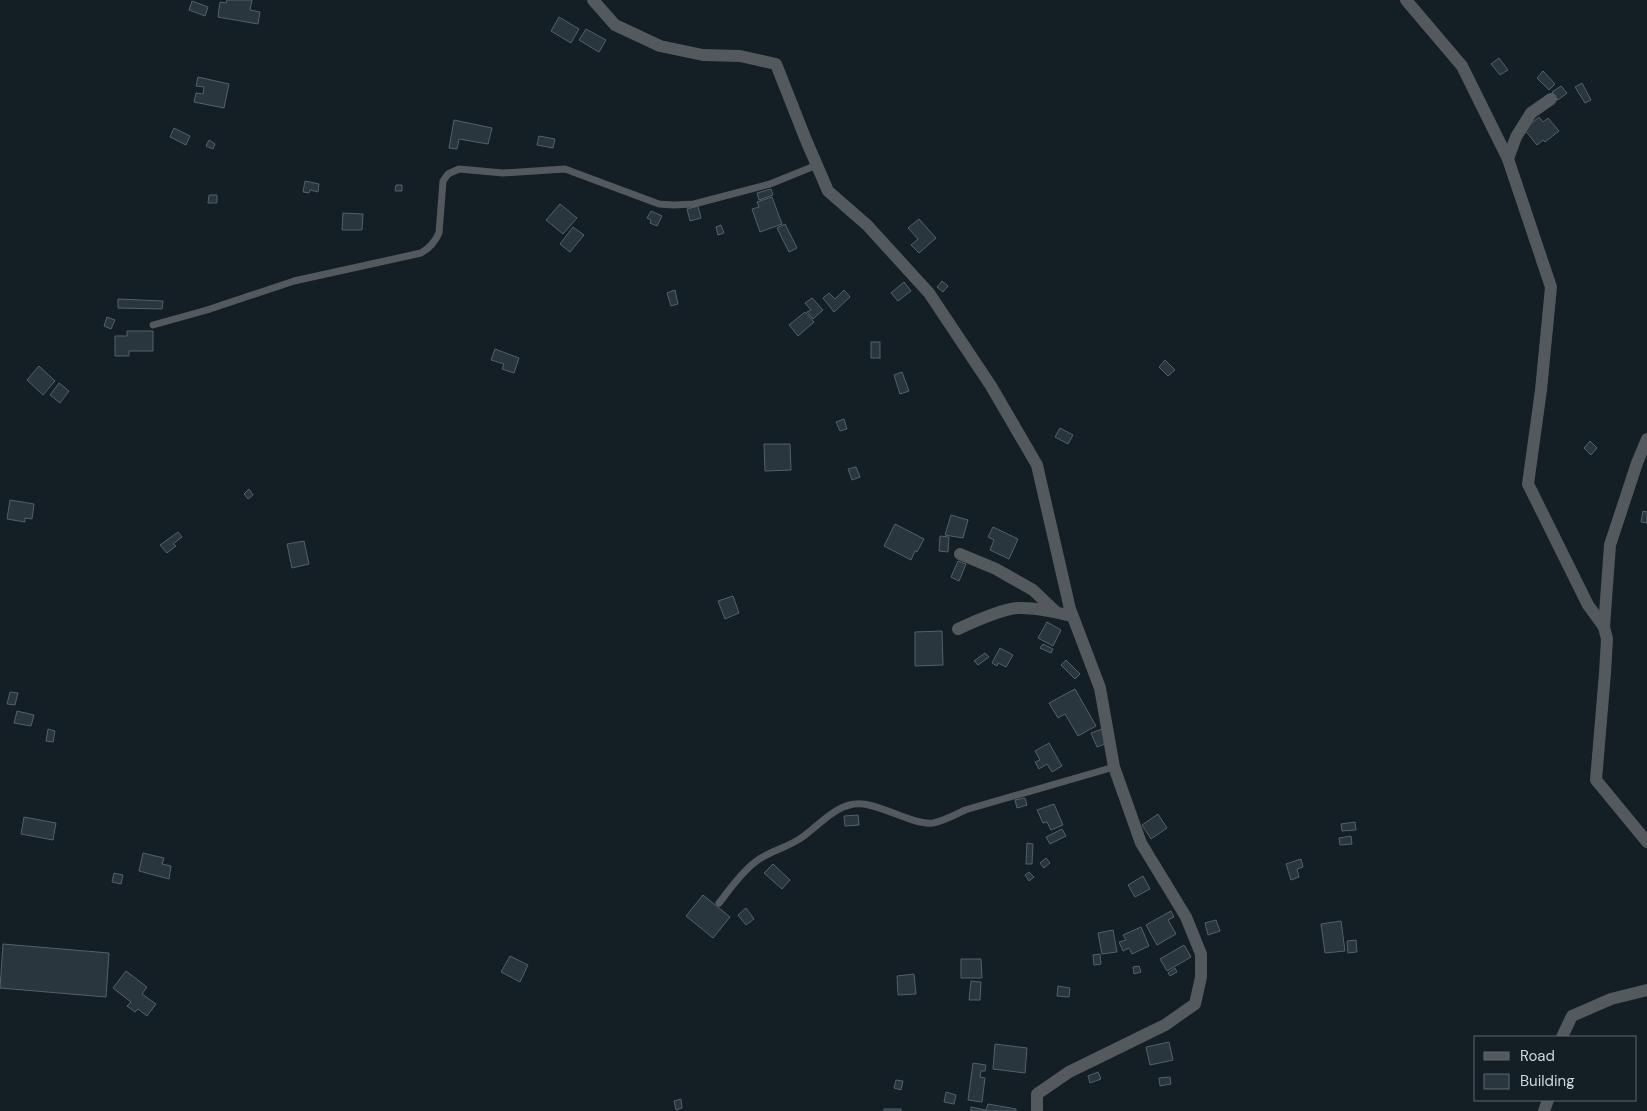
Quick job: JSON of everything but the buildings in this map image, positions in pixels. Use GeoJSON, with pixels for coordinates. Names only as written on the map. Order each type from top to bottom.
{"type":"FeatureCollection","features":[{"type":"Feature","properties":{"kind":"street"},"geometry":{"type":"LineString","coordinates":[[593,0],[615,25],[660,46],[703,55],[740,56],[776,64],[828,191],[867,225],[929,293],[991,386],[1037,465],[1072,616],[1100,688],[1114,767],[1141,843],[1186,917],[1201,954],[1201,977],[1195,1004],[1165,1025],[1061,1077],[1037,1094],[1037,1111]]}},
{"type":"Feature","properties":{"kind":"street"},"geometry":{"type":"LineString","coordinates":[[1406,0],[1462,66],[1508,159],[1551,287],[1542,390],[1528,484],[1588,605],[1604,627]]}},
{"type":"Feature","properties":{"kind":"street"},"geometry":{"type":"LineString","coordinates":[[1508,159],[1516,137],[1531,113],[1552,99]]}},
{"type":"Feature","properties":{"kind":"street"},"geometry":{"type":"LineString","coordinates":[[1647,438],[1610,545],[1604,627],[1607,639],[1605,673],[1596,780],[1647,842]]}},
{"type":"Feature","properties":{"kind":"street"},"geometry":{"type":"LineString","coordinates":[[960,554],[996,569],[1032,590],[1056,612]]}},
{"type":"Feature","properties":{"kind":"street"},"geometry":{"type":"LineString","coordinates":[[958,629],[977,620],[1017,608],[1056,612],[1072,616]]}},
{"type":"Feature","properties":{"kind":"street"},"geometry":{"type":"LineString","coordinates":[[1562,1036],[1572,1016],[1611,999],[1647,990]]}},
{"type":"Feature","properties":{"kind":"lane"},"geometry":{"type":"LineString","coordinates":[[153,325],[208,310],[294,281],[421,253],[432,246],[439,233],[443,181],[448,174],[459,169],[503,173],[565,169],[659,204],[674,206],[694,204],[770,184],[817,166]]}},
{"type":"Feature","properties":{"kind":"lane"},"geometry":{"type":"LineString","coordinates":[[719,903],[736,881],[755,862],[779,848],[800,839],[831,814],[847,806],[863,804],[932,823],[944,820],[965,810],[1114,767]]}}]}
